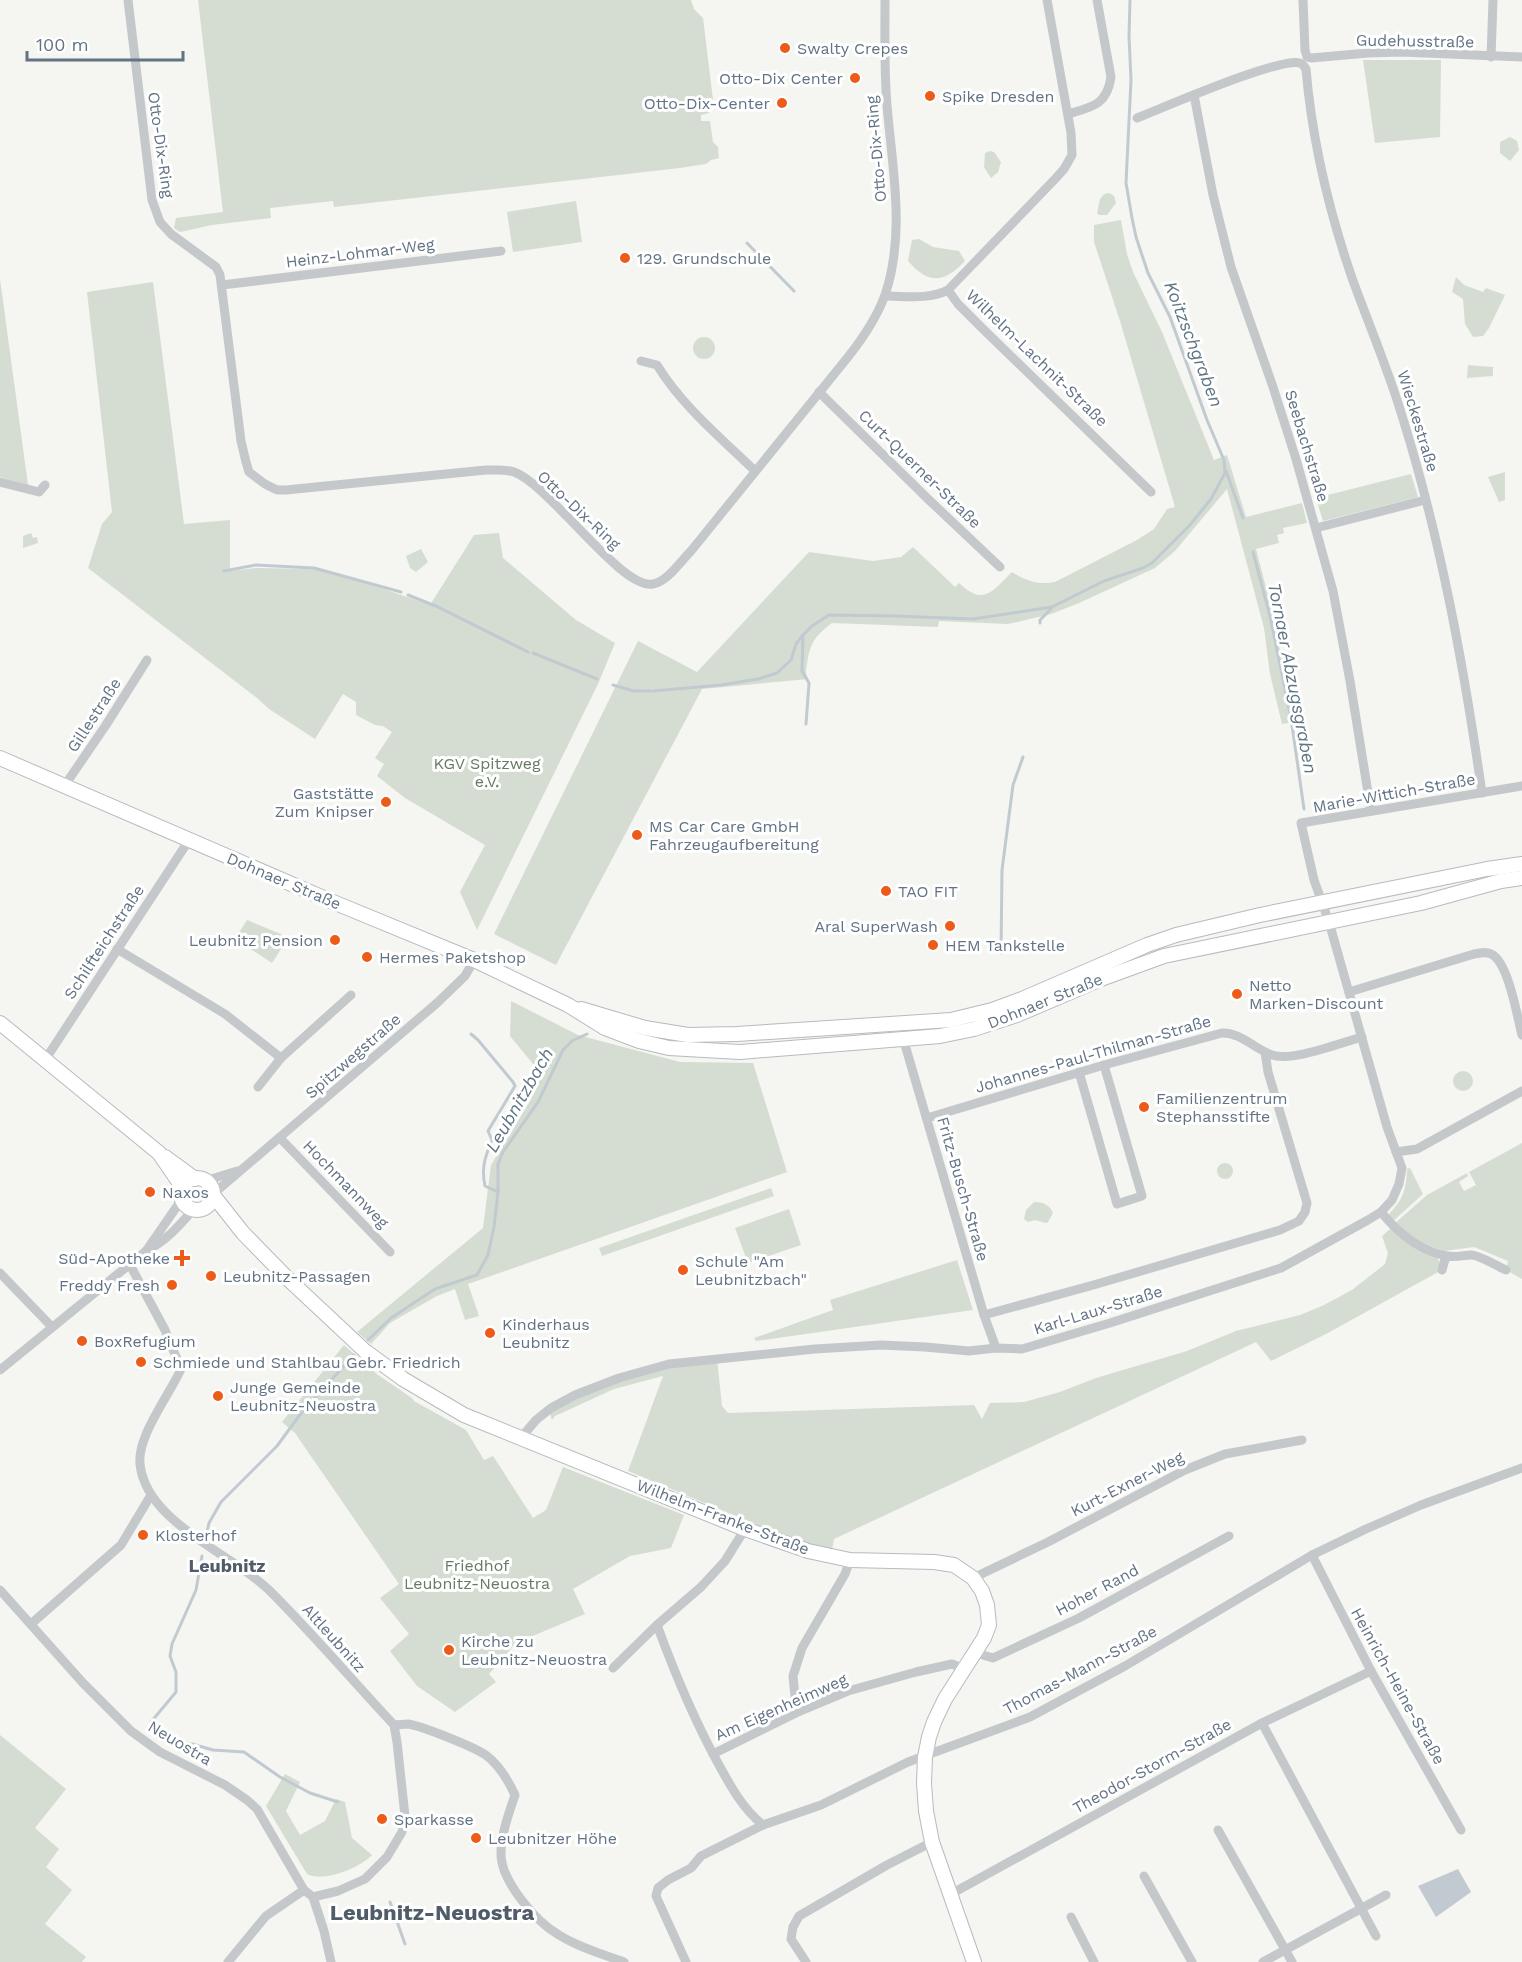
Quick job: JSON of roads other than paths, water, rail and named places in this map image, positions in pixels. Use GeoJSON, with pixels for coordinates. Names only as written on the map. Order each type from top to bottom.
{"type":"FeatureCollection","features":[{"type":"Feature","properties":{"kind":"main road","name":"Dohnaer Straße"},"geometry":{"type":"LineString","coordinates":[[0,758],[340,905],[474,960],[568,1005],[605,1028],[639,1041],[669,1048],[740,1052],[940,1036],[974,1029],[1017,1015],[1101,979],[1164,956],[1421,903],[1501,881],[1522,878]]}},
{"type":"Feature","properties":{"kind":"main road","name":"Dohnaer Straße"},"geometry":{"type":"LineString","coordinates":[[568,1005],[645,1028],[688,1035],[951,1020],[1012,1003],[1147,945],[1176,935],[1260,915],[1522,864]]}},
{"type":"Feature","properties":{"kind":"main road"},"geometry":{"type":"LineString","coordinates":[[0,1023],[159,1153],[211,1186],[212,1201],[199,1209],[184,1203],[183,1193],[159,1153]]}},
{"type":"Feature","properties":{"kind":"main road"},"geometry":{"type":"LineString","coordinates":[[183,1193],[190,1180],[200,1180]]}},
{"type":"Feature","properties":{"kind":"main road","name":"Wilhelm-Franke-Straße"},"geometry":{"type":"LineString","coordinates":[[213,1195],[243,1233],[364,1351],[403,1379],[464,1415],[745,1529],[808,1551],[850,1560],[934,1562],[954,1565],[973,1578]]}},
{"type":"Feature","properties":{"kind":"main road","name":"Wilhelm-Franke-Straße"},"geometry":{"type":"LineString","coordinates":[[199,1209],[219,1216],[243,1233]]}},
{"type":"Feature","properties":{"kind":"main road"},"geometry":{"type":"LineString","coordinates":[[973,1578],[982,1591],[987,1605],[989,1625],[976,1653],[945,1699],[934,1722],[925,1757],[924,1783],[932,1842],[974,1962]]}},
{"type":"Feature","properties":{"kind":"street","name":"Otto-Dix-Ring"},"geometry":{"type":"LineString","coordinates":[[128,0],[152,200],[160,222],[171,234],[216,267],[222,285],[242,441],[249,472],[277,490],[486,470],[515,472],[534,485],[619,568],[642,584],[653,584],[669,575],[691,551],[849,357],[864,336],[885,296],[893,264],[896,219],[887,102],[885,0]]}},
{"type":"Feature","properties":{"kind":"street"},"geometry":{"type":"LineString","coordinates":[[948,290],[1064,170],[1072,155],[1068,114],[1047,0]]}},
{"type":"Feature","properties":{"kind":"street"},"geometry":{"type":"LineString","coordinates":[[1068,114],[1095,106],[1106,96],[1110,87],[1111,77],[1097,0]]}},
{"type":"Feature","properties":{"kind":"street","name":"Wieckestraße"},"geometry":{"type":"LineString","coordinates":[[1303,0],[1305,61],[1322,168],[1351,276],[1398,401],[1442,564],[1455,627],[1482,793]]}},
{"type":"Feature","properties":{"kind":"street"},"geometry":{"type":"LineString","coordinates":[[1491,57],[1493,0]]}},
{"type":"Feature","properties":{"kind":"street","name":"Gudehusstraße"},"geometry":{"type":"LineString","coordinates":[[1137,118],[1234,79],[1270,68],[1315,59],[1353,54],[1401,52],[1522,57]]}},
{"type":"Feature","properties":{"kind":"street","name":"Seebachstraße"},"geometry":{"type":"LineString","coordinates":[[1194,95],[1213,195],[1231,267],[1273,387],[1316,528],[1337,611],[1371,811]]}},
{"type":"Feature","properties":{"kind":"street","name":"Heinz-Lohmar-Weg"},"geometry":{"type":"LineString","coordinates":[[222,285],[501,251]]}},
{"type":"Feature","properties":{"kind":"street","name":"Wilhelm-Lachnit-Straße"},"geometry":{"type":"LineString","coordinates":[[885,296],[929,296],[948,290],[958,304],[983,329],[1152,492]]}},
{"type":"Feature","properties":{"kind":"street"},"geometry":{"type":"LineString","coordinates":[[641,361],[657,365],[667,382],[700,418],[755,471]]}},
{"type":"Feature","properties":{"kind":"street","name":"Curt-Querner-Straße"},"geometry":{"type":"LineString","coordinates":[[819,392],[1000,567]]}},
{"type":"Feature","properties":{"kind":"street"},"geometry":{"type":"LineString","coordinates":[[0,482],[39,492],[45,485]]}},
{"type":"Feature","properties":{"kind":"street"},"geometry":{"type":"LineString","coordinates":[[1316,528],[1425,500]]}},
{"type":"Feature","properties":{"kind":"street","name":"Gillestraße"},"geometry":{"type":"LineString","coordinates":[[65,785],[147,660]]}},
{"type":"Feature","properties":{"kind":"street","name":"Marie-Wittich-Straße"},"geometry":{"type":"LineString","coordinates":[[1329,922],[1314,880],[1301,824],[1522,786]]}},
{"type":"Feature","properties":{"kind":"street","name":"Schilfteichstraße"},"geometry":{"type":"LineString","coordinates":[[45,1060],[189,840]]}},
{"type":"Feature","properties":{"kind":"street","name":"Karl-Laux-Straße"},"geometry":{"type":"LineString","coordinates":[[520,1439],[536,1420],[551,1408],[575,1395],[619,1377],[669,1364],[858,1346],[926,1347],[969,1351],[996,1348],[1022,1349],[1281,1268],[1356,1228],[1381,1212],[1392,1200],[1399,1184],[1402,1168],[1387,1126],[1329,922]]}},
{"type":"Feature","properties":{"kind":"street"},"geometry":{"type":"LineString","coordinates":[[117,949],[225,1014],[281,1058]]}},
{"type":"Feature","properties":{"kind":"street"},"geometry":{"type":"LineString","coordinates":[[1349,992],[1486,952],[1494,955],[1504,970],[1522,1035]]}},
{"type":"Feature","properties":{"kind":"street","name":"Spitzwegstraße"},"geometry":{"type":"LineString","coordinates":[[213,1195],[437,1003],[465,976],[474,960]]}},
{"type":"Feature","properties":{"kind":"street"},"geometry":{"type":"LineString","coordinates":[[258,1087],[281,1058],[351,995]]}},
{"type":"Feature","properties":{"kind":"street","name":"Johannes-Paul-Thilman-Straße"},"geometry":{"type":"LineString","coordinates":[[927,1118],[1222,1032],[1232,1033],[1274,1056],[1288,1058],[1362,1037]]}},
{"type":"Feature","properties":{"kind":"street","name":"Fritz-Busch-Straße"},"geometry":{"type":"LineString","coordinates":[[903,1038],[984,1315],[996,1348]]}},
{"type":"Feature","properties":{"kind":"street","name":"Karl-Laux-Straße"},"geometry":{"type":"LineString","coordinates":[[984,1315],[1215,1250],[1280,1230],[1299,1221],[1305,1212],[1307,1203],[1268,1072],[1265,1052]]}},
{"type":"Feature","properties":{"kind":"street"},"geometry":{"type":"LineString","coordinates":[[1080,1072],[1117,1204],[1142,1196],[1104,1065]]}},
{"type":"Feature","properties":{"kind":"street"},"geometry":{"type":"LineString","coordinates":[[1396,1152],[1417,1149],[1522,1091]]}},
{"type":"Feature","properties":{"kind":"street","name":"Hochmannweg"},"geometry":{"type":"LineString","coordinates":[[280,1138],[390,1252]]}},
{"type":"Feature","properties":{"kind":"street","name":"Spitzwegstraße"},"geometry":{"type":"LineString","coordinates":[[200,1180],[245,1168]]}},
{"type":"Feature","properties":{"kind":"street"},"geometry":{"type":"LineString","coordinates":[[146,1251],[183,1193]]}},
{"type":"Feature","properties":{"kind":"street"},"geometry":{"type":"LineString","coordinates":[[0,1370],[129,1263],[171,1235],[199,1209]]}},
{"type":"Feature","properties":{"kind":"street"},"geometry":{"type":"LineString","coordinates":[[1381,1212],[1406,1238],[1426,1249],[1446,1256],[1472,1255],[1506,1270]]}},
{"type":"Feature","properties":{"kind":"street"},"geometry":{"type":"LineString","coordinates":[[1442,1270],[1446,1256]]}},
{"type":"Feature","properties":{"kind":"street","name":"Altleubnitz"},"geometry":{"type":"LineString","coordinates":[[129,1263],[165,1330],[181,1369],[152,1421],[143,1445],[140,1464],[151,1495],[169,1516],[268,1589],[394,1725]]}},
{"type":"Feature","properties":{"kind":"street"},"geometry":{"type":"LineString","coordinates":[[0,1273],[51,1327]]}},
{"type":"Feature","properties":{"kind":"street","name":"Kurt-Exner-Weg"},"geometry":{"type":"LineString","coordinates":[[973,1578],[1048,1542],[1185,1470],[1225,1454],[1302,1440]]}},
{"type":"Feature","properties":{"kind":"street","name":"Thomas-Mann-Straße"},"geometry":{"type":"LineString","coordinates":[[686,1962],[656,1896],[658,1888],[691,1868],[702,1856],[763,1825],[821,1805],[908,1762],[1030,1717],[1125,1666],[1311,1555],[1412,1509],[1522,1468]]}},
{"type":"Feature","properties":{"kind":"street"},"geometry":{"type":"LineString","coordinates":[[31,1624],[121,1545],[151,1495]]}},
{"type":"Feature","properties":{"kind":"street"},"geometry":{"type":"LineString","coordinates":[[613,1668],[657,1625],[701,1587],[725,1561],[745,1529]]}},
{"type":"Feature","properties":{"kind":"street","name":"Hoher Rand"},"geometry":{"type":"LineString","coordinates":[[976,1653],[993,1658],[1004,1653],[1078,1617],[1229,1536]]}},
{"type":"Feature","properties":{"kind":"street","name":"Heinrich-Heine-Straße"},"geometry":{"type":"LineString","coordinates":[[1311,1555],[1371,1671],[1461,1830]]}},
{"type":"Feature","properties":{"kind":"street"},"geometry":{"type":"LineString","coordinates":[[800,1711],[795,1696],[793,1676],[802,1648],[845,1574],[850,1560]]}},
{"type":"Feature","properties":{"kind":"street","name":"Neuostra"},"geometry":{"type":"LineString","coordinates":[[0,1590],[91,1692],[131,1731],[160,1752],[225,1785],[247,1800],[266,1822],[304,1890],[313,1897]]}},
{"type":"Feature","properties":{"kind":"street"},"geometry":{"type":"LineString","coordinates":[[657,1625],[683,1694],[713,1754],[736,1796],[754,1818],[763,1825]]}},
{"type":"Feature","properties":{"kind":"street","name":"Am Eigenheimweg"},"geometry":{"type":"LineString","coordinates":[[713,1754],[800,1711],[848,1691],[952,1664],[965,1669]]}},
{"type":"Feature","properties":{"kind":"street","name":"Theodor-Storm-Straße"},"geometry":{"type":"LineString","coordinates":[[951,1894],[1262,1723],[1371,1671]]}},
{"type":"Feature","properties":{"kind":"street"},"geometry":{"type":"LineString","coordinates":[[1262,1723],[1376,1936]]}},
{"type":"Feature","properties":{"kind":"street"},"geometry":{"type":"LineString","coordinates":[[331,1962],[313,1897],[338,1891],[365,1879],[387,1857],[402,1832],[405,1816],[398,1742],[394,1725],[405,1724],[473,1748],[490,1758],[508,1779],[515,1795],[501,1852],[506,1877],[540,1920],[558,1935],[624,1962]]}},
{"type":"Feature","properties":{"kind":"street"},"geometry":{"type":"LineString","coordinates":[[1218,1830],[1292,1962]]}},
{"type":"Feature","properties":{"kind":"street"},"geometry":{"type":"LineString","coordinates":[[806,1962],[791,1939],[793,1927],[799,1916],[932,1842]]}},
{"type":"Feature","properties":{"kind":"street"},"geometry":{"type":"LineString","coordinates":[[1144,1876],[1192,1962]]}},
{"type":"Feature","properties":{"kind":"street"},"geometry":{"type":"LineString","coordinates":[[228,1962],[266,1916],[304,1890]]}},
{"type":"Feature","properties":{"kind":"street"},"geometry":{"type":"LineString","coordinates":[[1263,1962],[1386,1895]]}},
{"type":"Feature","properties":{"kind":"street"},"geometry":{"type":"LineString","coordinates":[[1071,1917],[1094,1962]]}},
{"type":"Feature","properties":{"kind":"waterway","name":"Koitzschgraben"},"geometry":{"type":"LineString","coordinates":[[653,691],[721,685],[758,679],[777,673],[791,660],[796,644],[803,635],[829,615],[973,619],[1052,607],[1104,581],[1152,563],[1190,525],[1211,499],[1225,473],[1224,460],[1170,317],[1148,273],[1136,237],[1126,183],[1131,80],[1130,0]]}},
{"type":"Feature","properties":{"kind":"waterway"},"geometry":{"type":"LineString","coordinates":[[747,243],[794,291]]}},
{"type":"Feature","properties":{"kind":"waterway","name":"Tornaer Abzugsgraben"},"geometry":{"type":"LineString","coordinates":[[1226,471],[1243,518]]}},
{"type":"Feature","properties":{"kind":"waterway","name":"Tornaer Abzugsgraben"},"geometry":{"type":"LineString","coordinates":[[1253,552],[1270,616],[1291,718],[1304,809]]}},
{"type":"Feature","properties":{"kind":"waterway"},"geometry":{"type":"LineString","coordinates":[[224,571],[256,565],[314,568],[401,592]]}},
{"type":"Feature","properties":{"kind":"waterway"},"geometry":{"type":"LineString","coordinates":[[408,595],[438,607],[528,652]]}},
{"type":"Feature","properties":{"kind":"waterway"},"geometry":{"type":"LineString","coordinates":[[1040,623],[1040,620],[1051,609]]}},
{"type":"Feature","properties":{"kind":"waterway"},"geometry":{"type":"LineString","coordinates":[[803,635],[802,671],[809,683],[806,724]]}},
{"type":"Feature","properties":{"kind":"waterway"},"geometry":{"type":"LineString","coordinates":[[533,653],[597,679]]}},
{"type":"Feature","properties":{"kind":"waterway"},"geometry":{"type":"LineString","coordinates":[[613,685],[634,691],[650,691]]}},
{"type":"Feature","properties":{"kind":"waterway"},"geometry":{"type":"LineString","coordinates":[[1001,953],[1002,870],[1013,785],[1023,757]]}},
{"type":"Feature","properties":{"kind":"waterway"},"geometry":{"type":"LineString","coordinates":[[471,1034],[515,1086],[488,1131],[492,1140],[484,1163],[483,1174],[485,1186],[498,1192]]}},
{"type":"Feature","properties":{"kind":"waterway","name":"Leubnitzbach"},"geometry":{"type":"LineString","coordinates":[[368,1340],[391,1318],[435,1289],[477,1275],[488,1255],[494,1227],[498,1164],[503,1152],[538,1102],[563,1050],[572,1041],[587,1034]]}},
{"type":"Feature","properties":{"kind":"waterway","name":"Leubnitzbach"},"geometry":{"type":"LineString","coordinates":[[207,1532],[209,1523],[221,1502],[277,1446],[302,1412],[354,1355]]}},
{"type":"Feature","properties":{"kind":"waterway","name":"Leubnitzbach"},"geometry":{"type":"LineString","coordinates":[[202,1556],[196,1590],[172,1644],[170,1656],[176,1672],[176,1692],[151,1722],[153,1734],[162,1740],[192,1744],[213,1750],[244,1752],[280,1777],[310,1793],[338,1802]]}},
{"type":"Feature","properties":{"kind":"waterway","name":"Leubnitzbach"},"geometry":{"type":"LineString","coordinates":[[390,1902],[405,1944]]}},
{"type":"Feature","properties":{"kind":"place","name":"Swalty Crepes"},"geometry":{"type":"Point","coordinates":[785,48]}},
{"type":"Feature","properties":{"kind":"place","name":"Otto-Dix Center"},"geometry":{"type":"Point","coordinates":[855,78]}},
{"type":"Feature","properties":{"kind":"place","name":"Spike Dresden"},"geometry":{"type":"Point","coordinates":[930,96]}},
{"type":"Feature","properties":{"kind":"place","name":"Otto-Dix-Center"},"geometry":{"type":"Point","coordinates":[782,103]}},
{"type":"Feature","properties":{"kind":"place","name":"129. Grundschule"},"geometry":{"type":"Point","coordinates":[625,258]}},
{"type":"Feature","properties":{"kind":"place","name":"Gaststätte Zum Knipser"},"geometry":{"type":"Point","coordinates":[386,802]}},
{"type":"Feature","properties":{"kind":"place","name":"MS Car Care GmbH Fahrzeugaufbereitung"},"geometry":{"type":"Point","coordinates":[637,835]}},
{"type":"Feature","properties":{"kind":"place","name":"TAO FIT"},"geometry":{"type":"Point","coordinates":[886,891]}},
{"type":"Feature","properties":{"kind":"place","name":"Aral SuperWash"},"geometry":{"type":"Point","coordinates":[950,926]}},
{"type":"Feature","properties":{"kind":"place","name":"Leubnitz Pension"},"geometry":{"type":"Point","coordinates":[335,940]}},
{"type":"Feature","properties":{"kind":"place","name":"HEM Tankstelle"},"geometry":{"type":"Point","coordinates":[933,945]}},
{"type":"Feature","properties":{"kind":"place","name":"Hermes Paketshop"},"geometry":{"type":"Point","coordinates":[367,957]}},
{"type":"Feature","properties":{"kind":"place","name":"Netto Marken-Discount"},"geometry":{"type":"Point","coordinates":[1237,994]}},
{"type":"Feature","properties":{"kind":"place","name":"Familienzentrum Stephansstifte"},"geometry":{"type":"Point","coordinates":[1144,1107]}},
{"type":"Feature","properties":{"kind":"place","name":"Naxos"},"geometry":{"type":"Point","coordinates":[150,1192]}},
{"type":"Feature","properties":{"kind":"place","name":"Süd-Apotheke"},"geometry":{"type":"Point","coordinates":[182,1258]}},
{"type":"Feature","properties":{"kind":"place","name":"Schule \"Am Leubnitzbach\""},"geometry":{"type":"Point","coordinates":[683,1270]}},
{"type":"Feature","properties":{"kind":"place","name":"Leubnitz-Passagen"},"geometry":{"type":"Point","coordinates":[211,1276]}},
{"type":"Feature","properties":{"kind":"place","name":"Freddy Fresh"},"geometry":{"type":"Point","coordinates":[172,1285]}},
{"type":"Feature","properties":{"kind":"place","name":"Kinderhaus Leubnitz"},"geometry":{"type":"Point","coordinates":[490,1333]}},
{"type":"Feature","properties":{"kind":"place","name":"BoxRefugium"},"geometry":{"type":"Point","coordinates":[82,1341]}},
{"type":"Feature","properties":{"kind":"place","name":"Schmiede und Stahlbau Gebr. Friedrich"},"geometry":{"type":"Point","coordinates":[141,1362]}},
{"type":"Feature","properties":{"kind":"place","name":"Junge Gemeinde Leubnitz-Neuostra"},"geometry":{"type":"Point","coordinates":[218,1396]}},
{"type":"Feature","properties":{"kind":"place","name":"Klosterhof"},"geometry":{"type":"Point","coordinates":[143,1535]}},
{"type":"Feature","properties":{"kind":"place","name":"Kirche zu Leubnitz-Neuostra"},"geometry":{"type":"Point","coordinates":[449,1650]}},
{"type":"Feature","properties":{"kind":"place","name":"Sparkasse"},"geometry":{"type":"Point","coordinates":[382,1819]}},
{"type":"Feature","properties":{"kind":"place","name":"Leubnitzer Höhe"},"geometry":{"type":"Point","coordinates":[476,1838]}},
{"type":"Feature","properties":{"kind":"district","name":"Leubnitz"},"geometry":{"type":"Point","coordinates":[227,1565]}},
{"type":"Feature","properties":{"kind":"district","name":"Leubnitz-Neuostra"},"geometry":{"type":"Point","coordinates":[432,1912]}},
{"type":"Feature","properties":{"kind":"park label","name":"KGV Spitzweg e.V."},"geometry":{"type":"Point","coordinates":[487,772]}},
{"type":"Feature","properties":{"kind":"park label","name":"Friedhof Leubnitz-Neuostra"},"geometry":{"type":"Point","coordinates":[477,1574]}}]}
